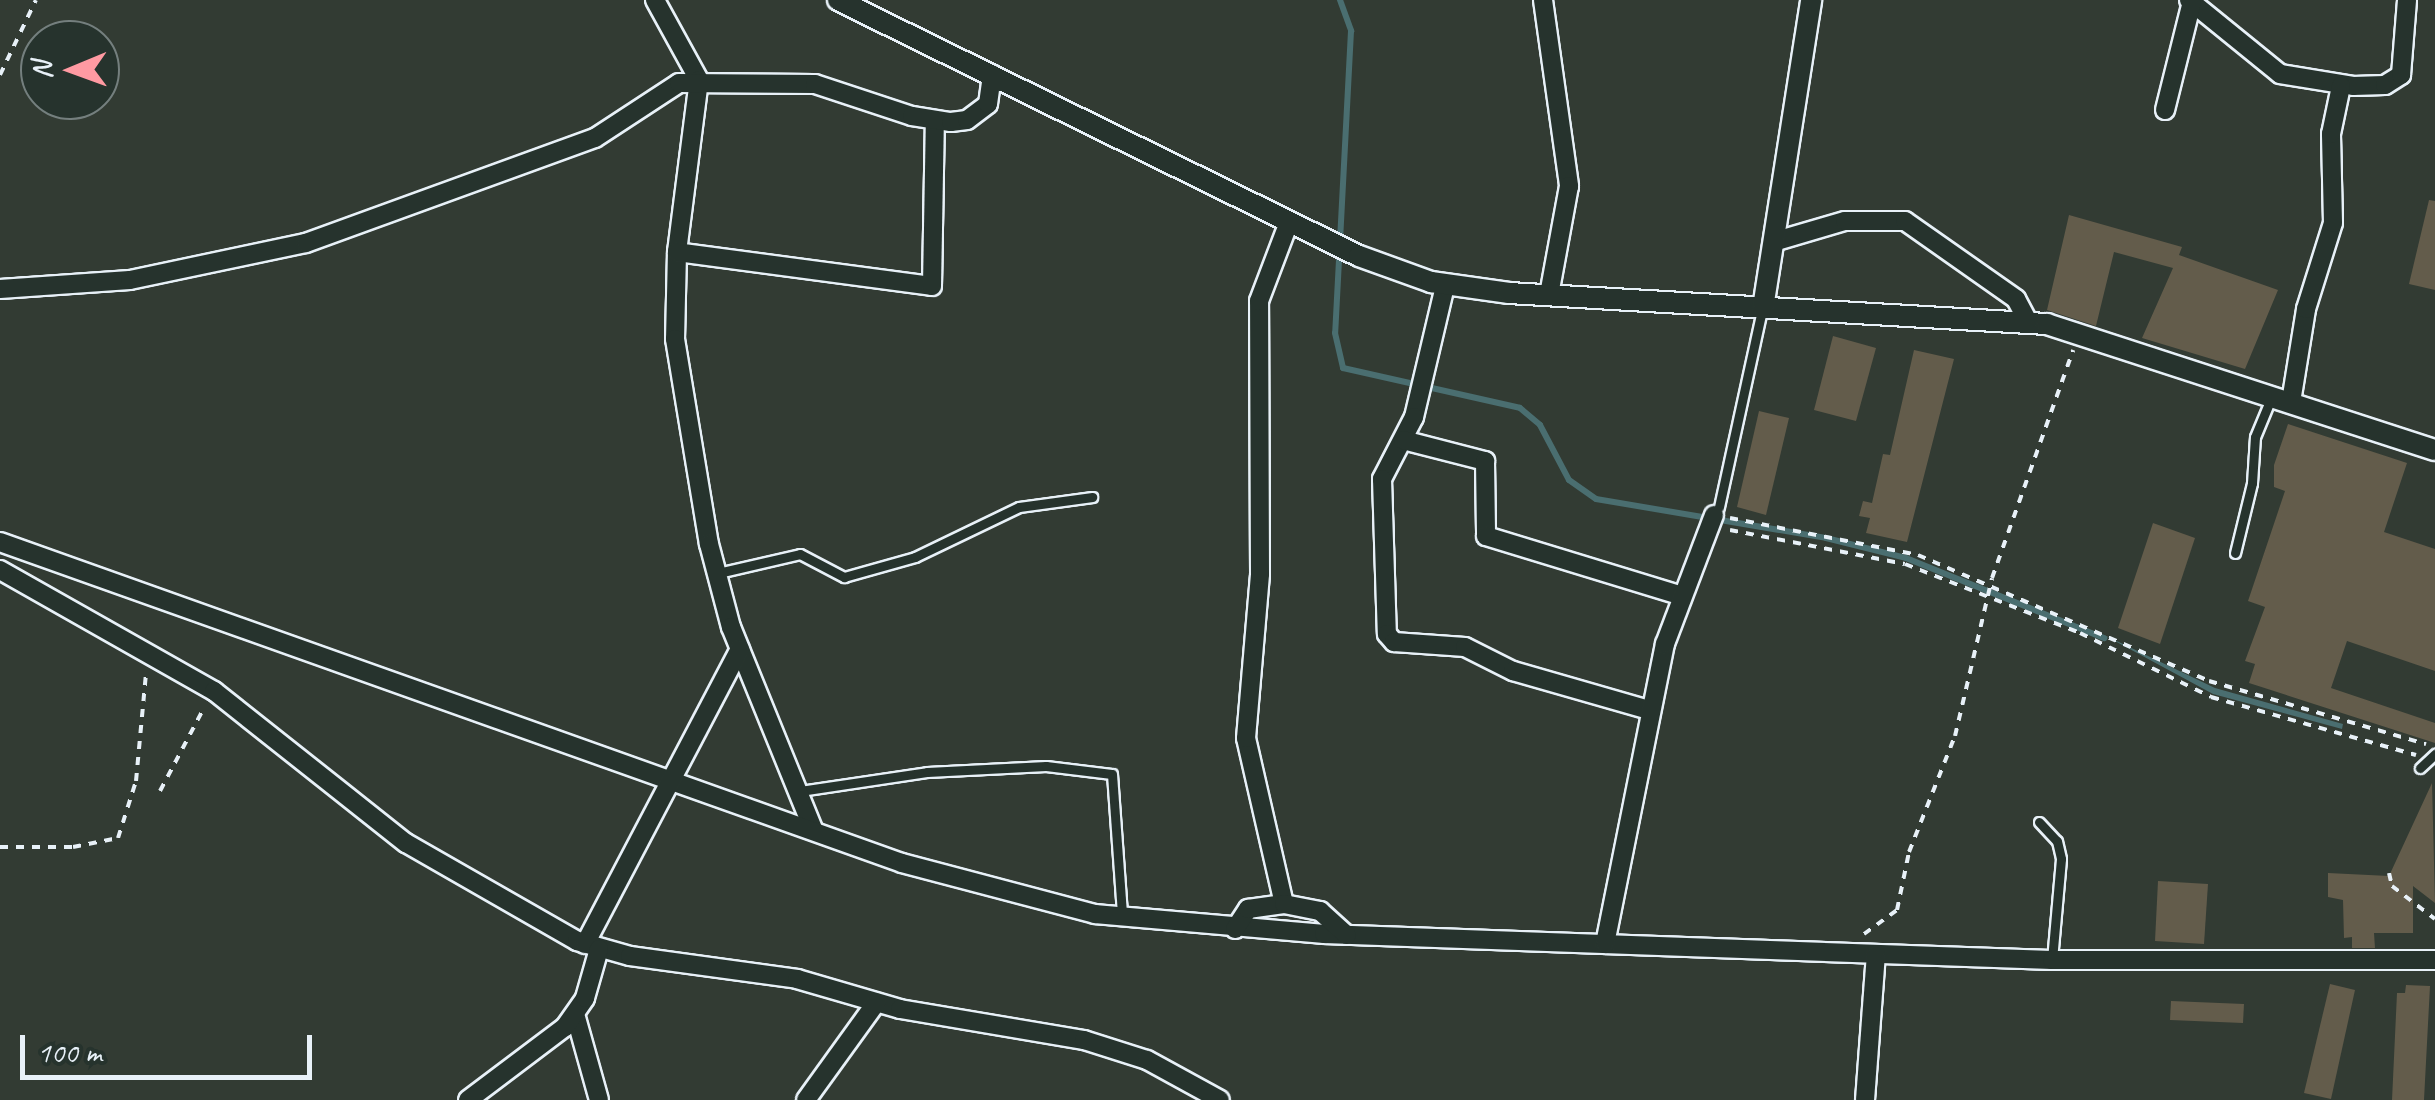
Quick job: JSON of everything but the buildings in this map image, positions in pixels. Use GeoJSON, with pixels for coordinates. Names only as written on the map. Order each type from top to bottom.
{"type":"FeatureCollection","features":[{"type":"Feature","properties":{"kind":"street"},"geometry":{"type":"LineString","coordinates":[[656,0],[699,80],[677,252],[675,339],[716,574],[740,649],[813,829]]}},
{"type":"Feature","properties":{"kind":"street"},"geometry":{"type":"LineString","coordinates":[[838,0],[1382,266],[1445,286],[2028,322],[2078,333],[2435,450]]}},
{"type":"Feature","properties":{"kind":"street"},"geometry":{"type":"LineString","coordinates":[[1543,0],[1570,198],[1549,295]]}},
{"type":"Feature","properties":{"kind":"street"},"geometry":{"type":"LineString","coordinates":[[1762,308],[1811,0]]}},
{"type":"Feature","properties":{"kind":"street"},"geometry":{"type":"LineString","coordinates":[[2164,110],[2190,1],[2271,69],[2341,86],[2385,85],[2401,74],[2406,0]]}},
{"type":"Feature","properties":{"kind":"street"},"geometry":{"type":"LineString","coordinates":[[0,290],[130,280],[306,243],[595,138],[679,84],[699,80],[815,84],[935,120],[978,114],[988,104],[992,74]]}},
{"type":"Feature","properties":{"kind":"street"},"geometry":{"type":"LineString","coordinates":[[2281,399],[2333,224],[2331,134],[2341,86]]}},
{"type":"Feature","properties":{"kind":"street"},"geometry":{"type":"LineString","coordinates":[[677,252],[932,286],[935,120]]}},
{"type":"Feature","properties":{"kind":"street"},"geometry":{"type":"LineString","coordinates":[[1773,242],[1845,221],[1905,221],[2016,299],[2028,322]]}},
{"type":"Feature","properties":{"kind":"street"},"geometry":{"type":"LineString","coordinates":[[1284,904],[1246,738],[1260,574],[1259,301],[1290,222]]}},
{"type":"Feature","properties":{"kind":"street"},"geometry":{"type":"LineString","coordinates":[[1445,286],[1414,418],[1382,479],[1390,639],[1466,646],[1513,671],[1649,710]]}},
{"type":"Feature","properties":{"kind":"street"},"geometry":{"type":"LineString","coordinates":[[1403,440],[1484,461],[1486,536],[1679,595]]}},
{"type":"Feature","properties":{"kind":"street"},"geometry":{"type":"LineString","coordinates":[[1605,944],[1649,710],[1679,595],[1714,516]]}},
{"type":"Feature","properties":{"kind":"street"},"geometry":{"type":"LineString","coordinates":[[0,542],[940,875],[1122,918],[1347,935],[2052,960],[2435,960]]}},
{"type":"Feature","properties":{"kind":"street"},"geometry":{"type":"LineString","coordinates":[[0,570],[214,691],[406,843],[592,947],[797,979],[876,1002],[1100,1044],[1147,1060],[1220,1100]]}},
{"type":"Feature","properties":{"kind":"street"},"geometry":{"type":"LineString","coordinates":[[599,1100],[575,1014],[592,947],[672,778],[740,649]]}},
{"type":"Feature","properties":{"kind":"street"},"geometry":{"type":"LineString","coordinates":[[1235,929],[1248,909],[1284,904],[1320,911],[1347,935]]}},
{"type":"Feature","properties":{"kind":"street"},"geometry":{"type":"LineString","coordinates":[[1865,1100],[1868,953]]}},
{"type":"Feature","properties":{"kind":"street"},"geometry":{"type":"LineString","coordinates":[[806,1100],[876,1002]]}},
{"type":"Feature","properties":{"kind":"street"},"geometry":{"type":"LineString","coordinates":[[468,1100],[575,1014]]}},
{"type":"Feature","properties":{"kind":"lane"},"geometry":{"type":"LineString","coordinates":[[1714,516],[1762,308]]}},
{"type":"Feature","properties":{"kind":"lane"},"geometry":{"type":"LineString","coordinates":[[2235,553],[2255,437],[2281,399]]}},
{"type":"Feature","properties":{"kind":"lane"},"geometry":{"type":"LineString","coordinates":[[716,574],[800,554],[844,577],[915,557],[1019,506],[1092,498]]}},
{"type":"Feature","properties":{"kind":"lane"},"geometry":{"type":"LineString","coordinates":[[2420,768],[2433,753]]}},
{"type":"Feature","properties":{"kind":"lane"},"geometry":{"type":"LineString","coordinates":[[800,791],[943,771],[1046,766],[1112,774],[1122,918]]}},
{"type":"Feature","properties":{"kind":"lane"},"geometry":{"type":"LineString","coordinates":[[2039,822],[2060,848],[2052,960]]}},
{"type":"Feature","properties":{"kind":"path"},"geometry":{"type":"LineString","coordinates":[[0,76],[36,0]]}},
{"type":"Feature","properties":{"kind":"path"},"geometry":{"type":"LineString","coordinates":[[1868,953],[1869,927],[1897,910],[1909,852],[1952,743],[1989,588],[2078,333]]}},
{"type":"Feature","properties":{"kind":"path"},"geometry":{"type":"LineString","coordinates":[[1714,516],[1918,555],[1989,588],[2082,621],[2209,681],[2433,753]]}},
{"type":"Feature","properties":{"kind":"path"},"geometry":{"type":"LineString","coordinates":[[1714,516],[1886,559],[2080,633],[2218,700],[2433,753]]}},
{"type":"Feature","properties":{"kind":"path"},"geometry":{"type":"LineString","coordinates":[[0,847],[73,848],[118,838],[136,781],[146,674],[141,650]]}},
{"type":"Feature","properties":{"kind":"path"},"geometry":{"type":"LineString","coordinates":[[160,791],[214,691]]}},
{"type":"Feature","properties":{"kind":"path"},"geometry":{"type":"LineString","coordinates":[[2389,873],[2392,886],[2435,919]]}},
{"type":"Feature","properties":{"kind":"water"},"geometry":{"type":"Polygon","coordinates":[[[2100,633],[2215,688],[2343,724],[2342,729],[2213,694],[2100,633]]]}},
{"type":"Feature","properties":{"kind":"waterway"},"geometry":{"type":"LineString","coordinates":[[1340,0],[1351,31],[1335,333],[1343,368],[1520,408],[1540,425],[1569,480],[1596,499],[1826,538],[1906,558],[2104,638]]}}]}
